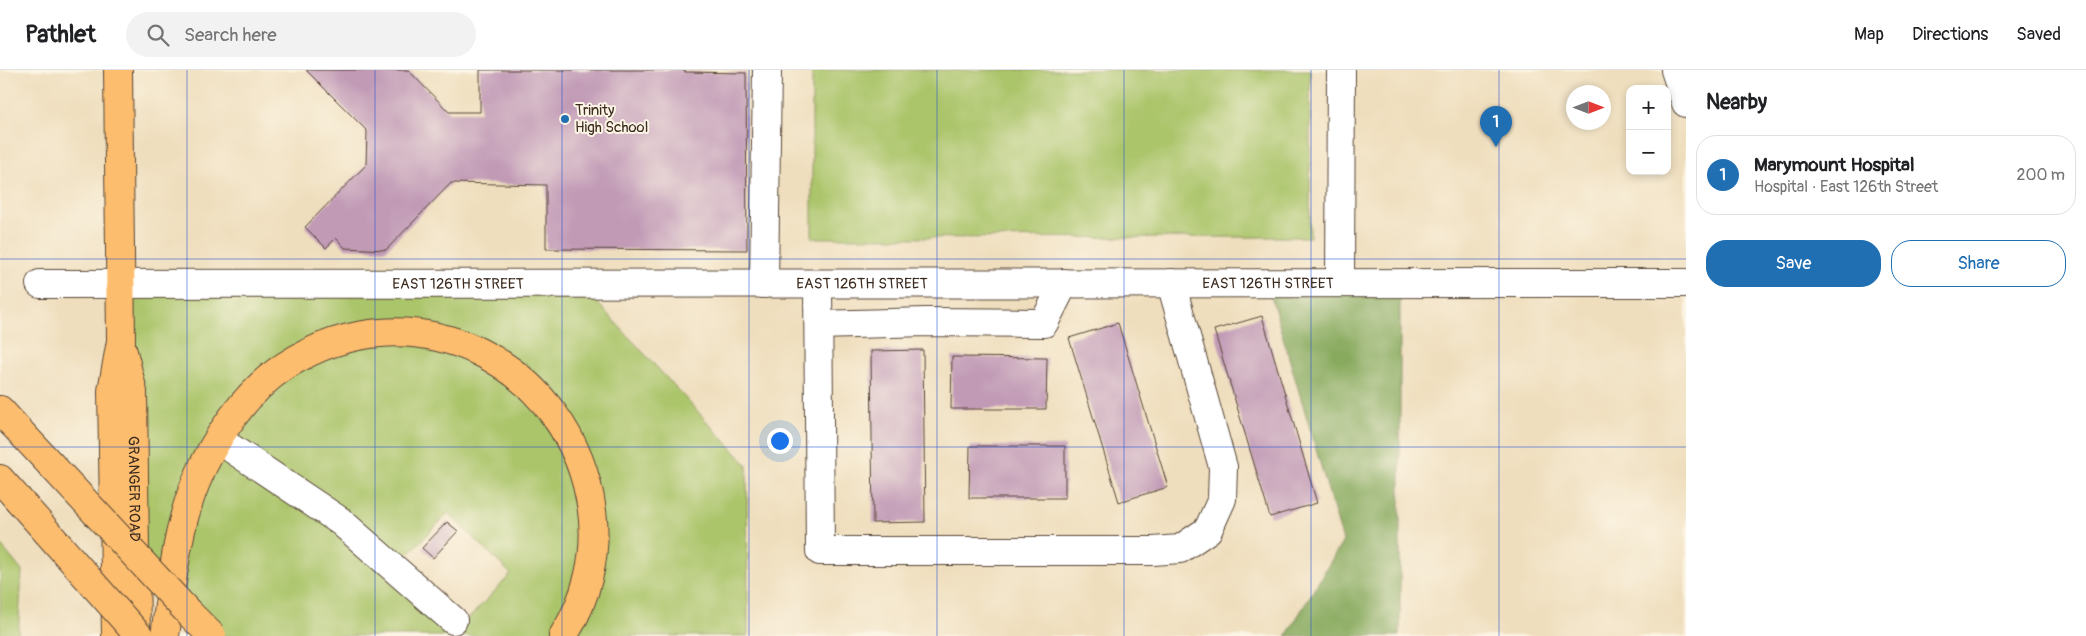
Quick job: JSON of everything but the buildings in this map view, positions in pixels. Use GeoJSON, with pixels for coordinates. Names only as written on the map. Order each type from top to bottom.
{"type":"FeatureCollection","features":[{"type":"Feature","properties":{"kind":"main road","name":"GRANGER ROAD"},"geometry":{"type":"LineString","coordinates":[[116,636],[112,391],[121,341],[118,70]]}},
{"type":"Feature","properties":{"kind":"main road"},"geometry":{"type":"LineString","coordinates":[[165,636],[176,557],[185,512],[196,482],[230,422],[257,389],[284,366],[312,351],[344,338],[383,333],[416,333],[452,340],[485,354],[514,372],[543,398],[564,428],[578,457],[589,490],[595,530],[591,564],[582,598],[563,636]]}},
{"type":"Feature","properties":{"kind":"main road","name":"GRANGER ROAD"},"geometry":{"type":"LineString","coordinates":[[121,341],[133,392],[137,636]]}},
{"type":"Feature","properties":{"kind":"main road"},"geometry":{"type":"LineString","coordinates":[[6,417],[212,636]]}},
{"type":"Feature","properties":{"kind":"main road"},"geometry":{"type":"LineString","coordinates":[[8,489],[137,636]]}},
{"type":"Feature","properties":{"kind":"street"},"geometry":{"type":"LineString","coordinates":[[764,284],[767,70]]}},
{"type":"Feature","properties":{"kind":"street"},"geometry":{"type":"LineString","coordinates":[[1340,283],[1341,70]]}},
{"type":"Feature","properties":{"kind":"street"},"geometry":{"type":"LineString","coordinates":[[1675,70],[1686,103]]}},
{"type":"Feature","properties":{"kind":"street"},"geometry":{"type":"LineString","coordinates":[[820,325],[926,322],[1044,323],[1064,283]]}},
{"type":"Feature","properties":{"kind":"street"},"geometry":{"type":"LineString","coordinates":[[818,284],[820,325],[820,551],[1153,551],[1180,549],[1208,530],[1222,499],[1224,467],[1171,283]]}},
{"type":"Feature","properties":{"kind":"street","name":"EAST 126TH STREET"},"geometry":{"type":"LineString","coordinates":[[40,284],[1686,283]]}},
{"type":"Feature","properties":{"kind":"street"},"geometry":{"type":"LineString","coordinates":[[219,440],[340,521],[453,620]]}},
{"type":"Feature","properties":{"kind":"green space"},"geometry":{"type":"Polygon","coordinates":[[[812,70],[1310,70],[1310,237],[812,238],[812,70]]]}},
{"type":"Feature","properties":{"kind":"green space"},"geometry":{"type":"Polygon","coordinates":[[[1267,283],[1400,283],[1400,636],[1286,636],[1343,541],[1267,283]]]}},
{"type":"Feature","properties":{"kind":"green space"},"geometry":{"type":"Polygon","coordinates":[[[120,284],[580,284],[747,465],[748,636],[452,636],[511,574],[448,513],[387,576],[448,636],[210,636],[110,529],[120,284]]]}},
{"type":"Feature","properties":{"kind":"green space"},"geometry":{"type":"Polygon","coordinates":[[[0,544],[22,571],[18,636],[0,636],[0,544]]]}},
{"type":"Feature","properties":{"kind":"place","name":"Trinity High School"},"geometry":{"type":"Point","coordinates":[565,119]}},
{"type":"Feature","properties":{"kind":"place","name":"Marymount Hospital"},"geometry":{"type":"Point","coordinates":[1496,147]}}]}
